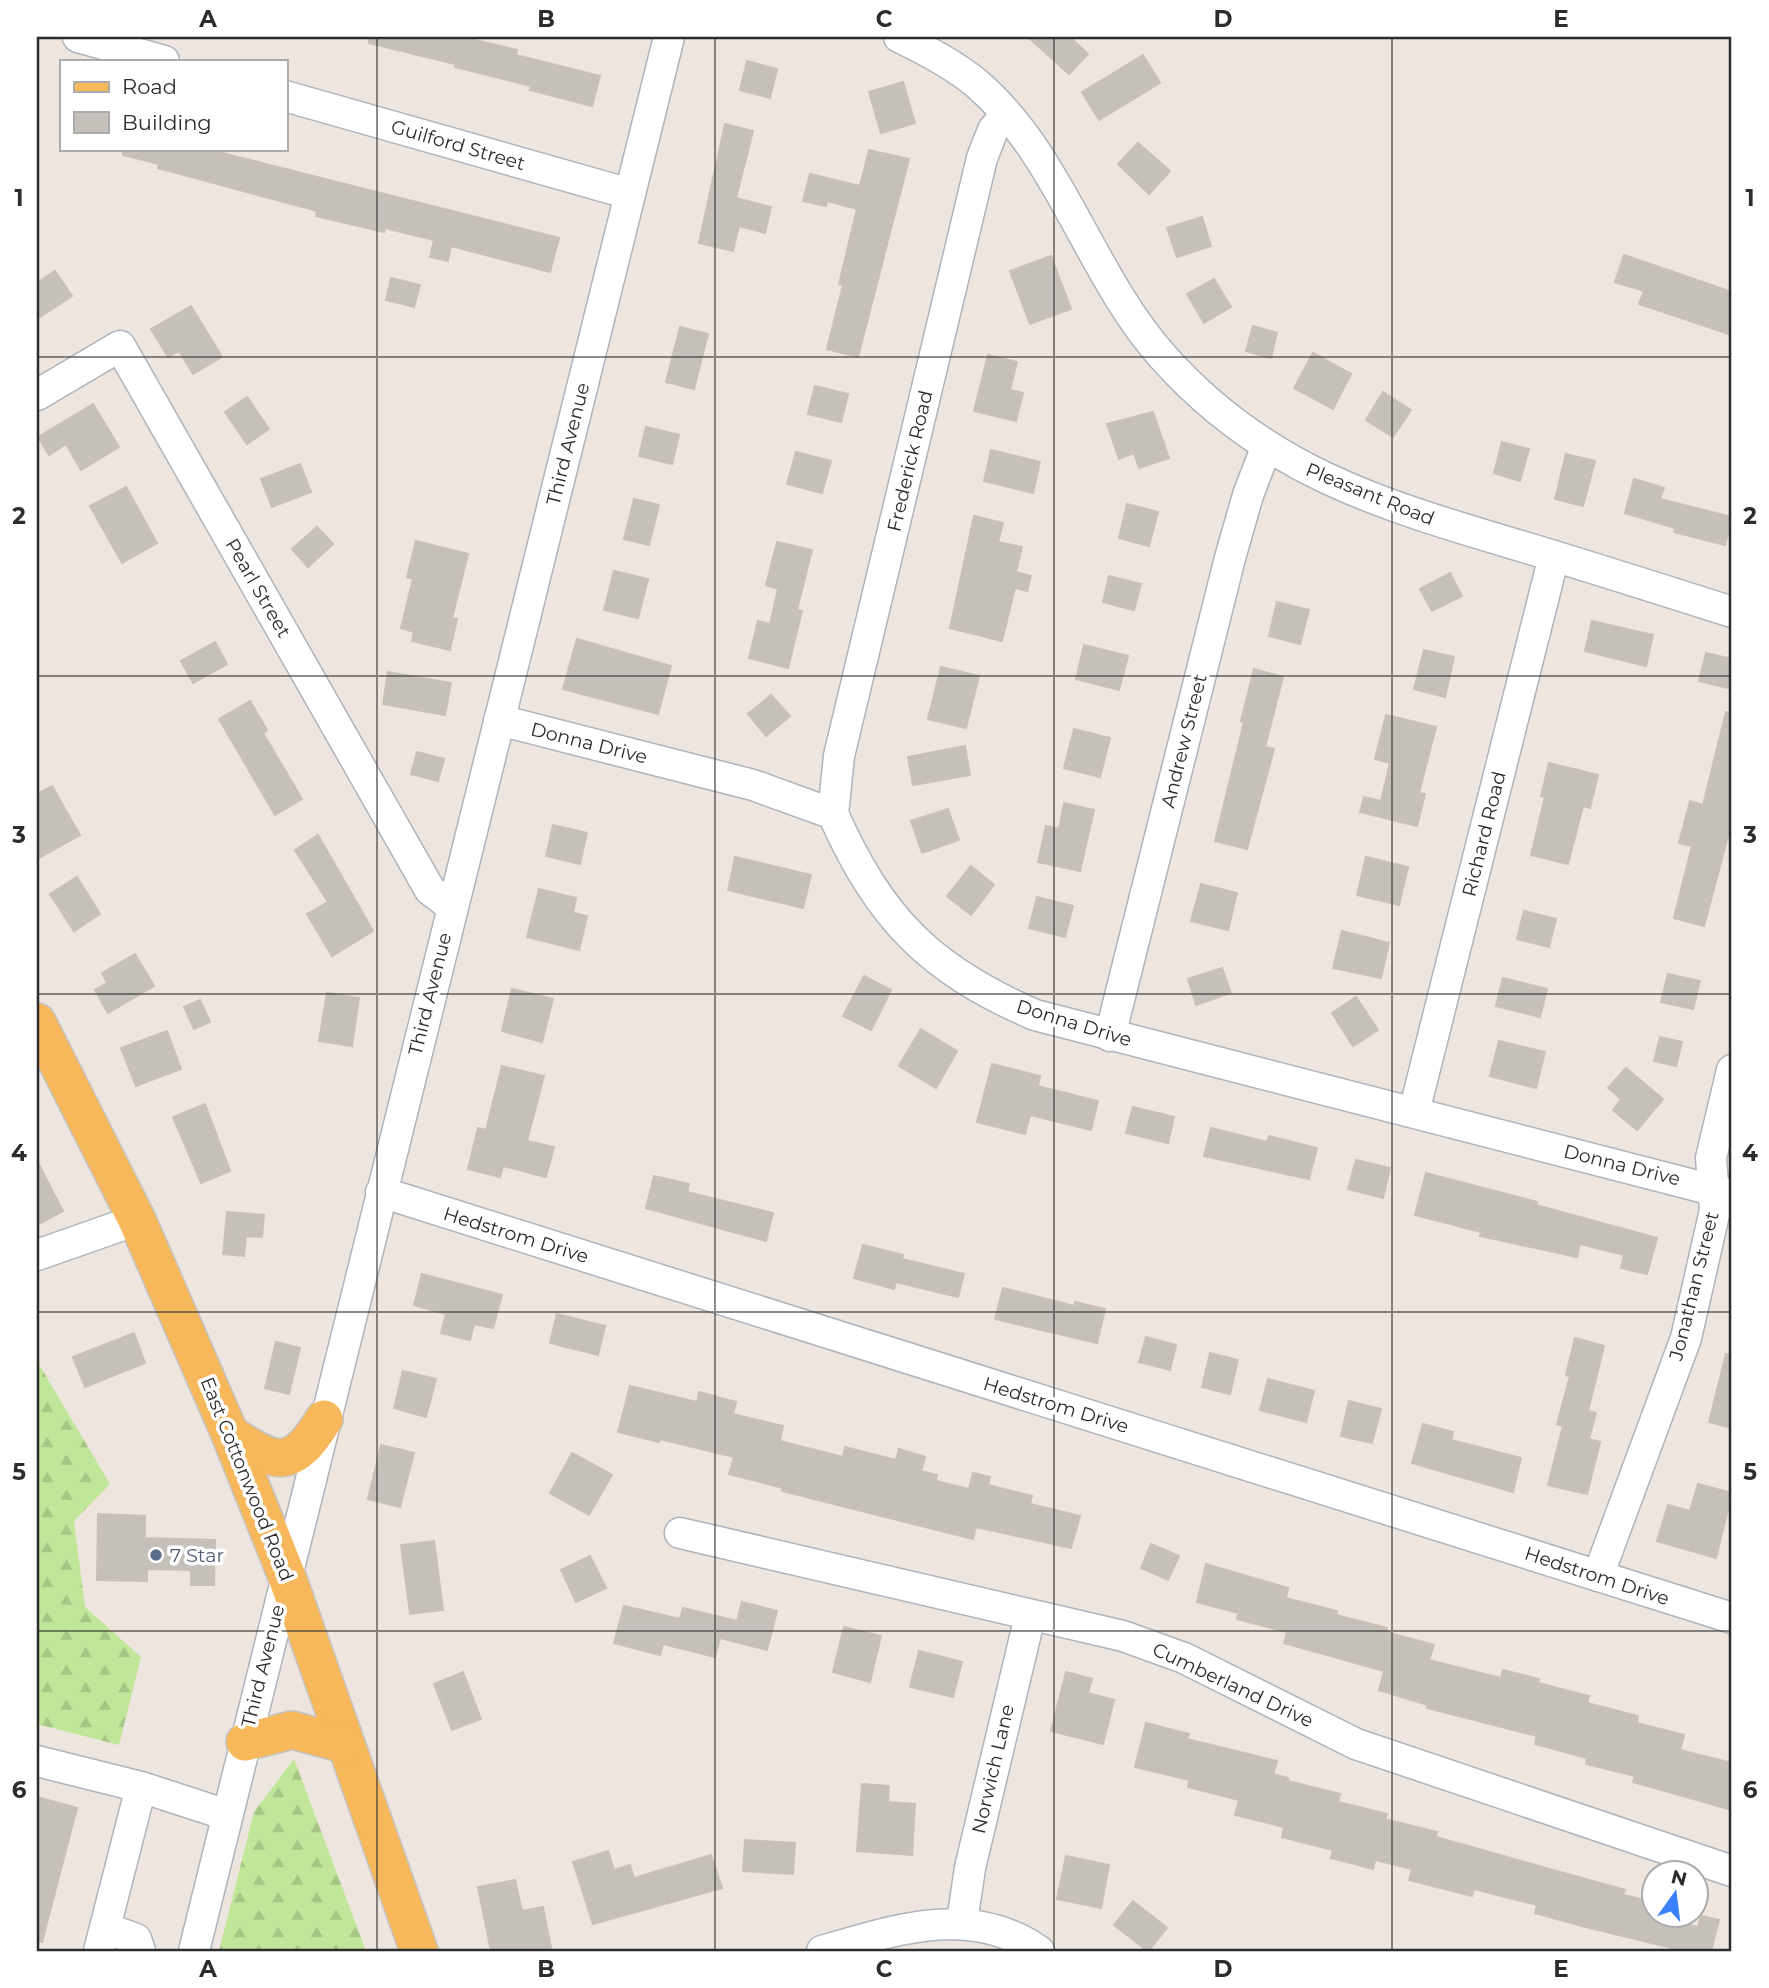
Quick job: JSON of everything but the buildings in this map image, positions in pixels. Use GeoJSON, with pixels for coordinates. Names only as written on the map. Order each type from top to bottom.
{"type":"FeatureCollection","features":[{"type":"Feature","properties":{"kind":"main road","name":"East Cottonwood Road"},"geometry":{"type":"LineString","coordinates":[[37,1022],[137,1220],[230,1434],[286,1573],[419,1951]]}},
{"type":"Feature","properties":{"kind":"main road"},"geometry":{"type":"LineString","coordinates":[[230,1434],[259,1453],[286,1459],[298,1454],[309,1443],[324,1419]]}},
{"type":"Feature","properties":{"kind":"main road"},"geometry":{"type":"LineString","coordinates":[[245,1742],[292,1730],[344,1744]]}},
{"type":"Feature","properties":{"kind":"street"},"geometry":{"type":"LineString","coordinates":[[78,37],[160,60]]}},
{"type":"Feature","properties":{"kind":"street","name":"Third Avenue"},"geometry":{"type":"LineString","coordinates":[[194,1951],[669,37]]}},
{"type":"Feature","properties":{"kind":"street","name":"Pleasant Road"},"geometry":{"type":"LineString","coordinates":[[899,37],[942,59],[977,84],[1005,115],[1033,150],[1120,302],[1163,357],[1210,404],[1266,447],[1321,478],[1402,510],[1732,612]]}},
{"type":"Feature","properties":{"kind":"street","name":"Guilford Street"},"geometry":{"type":"LineString","coordinates":[[287,97],[631,194]]}},
{"type":"Feature","properties":{"kind":"street","name":"Frederick Road"},"geometry":{"type":"LineString","coordinates":[[833,814],[839,756],[982,158],[993,130],[1005,115]]}},
{"type":"Feature","properties":{"kind":"street","name":"Pearl Street"},"geometry":{"type":"LineString","coordinates":[[37,395],[120,346],[430,890],[452,907]]}},
{"type":"Feature","properties":{"kind":"street","name":"Andrew Street"},"geometry":{"type":"LineString","coordinates":[[1110,1036],[1230,558],[1248,495],[1266,447]]}},
{"type":"Feature","properties":{"kind":"street","name":"Richard Road"},"geometry":{"type":"LineString","coordinates":[[1414,1112],[1554,556]]}},
{"type":"Feature","properties":{"kind":"street","name":"Donna Drive"},"geometry":{"type":"LineString","coordinates":[[499,720],[753,785],[833,814],[851,855],[878,898],[911,936],[946,969],[988,994],[1035,1014],[1110,1036],[1722,1192]]}},
{"type":"Feature","properties":{"kind":"street","name":"Jonathan Street"},"geometry":{"type":"LineString","coordinates":[[1598,1576],[1686,1338],[1715,1210],[1722,1192],[1711,1158],[1732,1070]]}},
{"type":"Feature","properties":{"kind":"street","name":"Hedstrom Drive"},"geometry":{"type":"LineString","coordinates":[[381,1192],[1732,1618]]}},
{"type":"Feature","properties":{"kind":"street"},"geometry":{"type":"LineString","coordinates":[[37,1255],[137,1220]]}},
{"type":"Feature","properties":{"kind":"street","name":"Cumberland Drive"},"geometry":{"type":"LineString","coordinates":[[681,1533],[1123,1636],[1184,1658],[1356,1744],[1732,1871]]}},
{"type":"Feature","properties":{"kind":"street","name":"Norwich Lane"},"geometry":{"type":"LineString","coordinates":[[962,1922],[970,1868],[1030,1616]]}},
{"type":"Feature","properties":{"kind":"street"},"geometry":{"type":"LineString","coordinates":[[37,1761],[141,1787],[227,1815]]}},
{"type":"Feature","properties":{"kind":"street"},"geometry":{"type":"LineString","coordinates":[[140,1951],[136,1939],[102,1940],[141,1787]]}},
{"type":"Feature","properties":{"kind":"street"},"geometry":{"type":"LineString","coordinates":[[822,1951],[902,1927],[962,1922],[997,1929],[1039,1951]]}},
{"type":"Feature","properties":{"kind":"green space"},"geometry":{"type":"Polygon","coordinates":[[[37,1361],[110,1484],[74,1521],[85,1607],[141,1657],[119,1745],[37,1724],[37,1361]]]}},
{"type":"Feature","properties":{"kind":"green space"},"geometry":{"type":"Polygon","coordinates":[[[294,1759],[366,1951],[219,1951],[254,1812],[294,1759]]]}},
{"type":"Feature","properties":{"kind":"place","name":"7 Star"},"geometry":{"type":"Point","coordinates":[156,1555]}}]}
